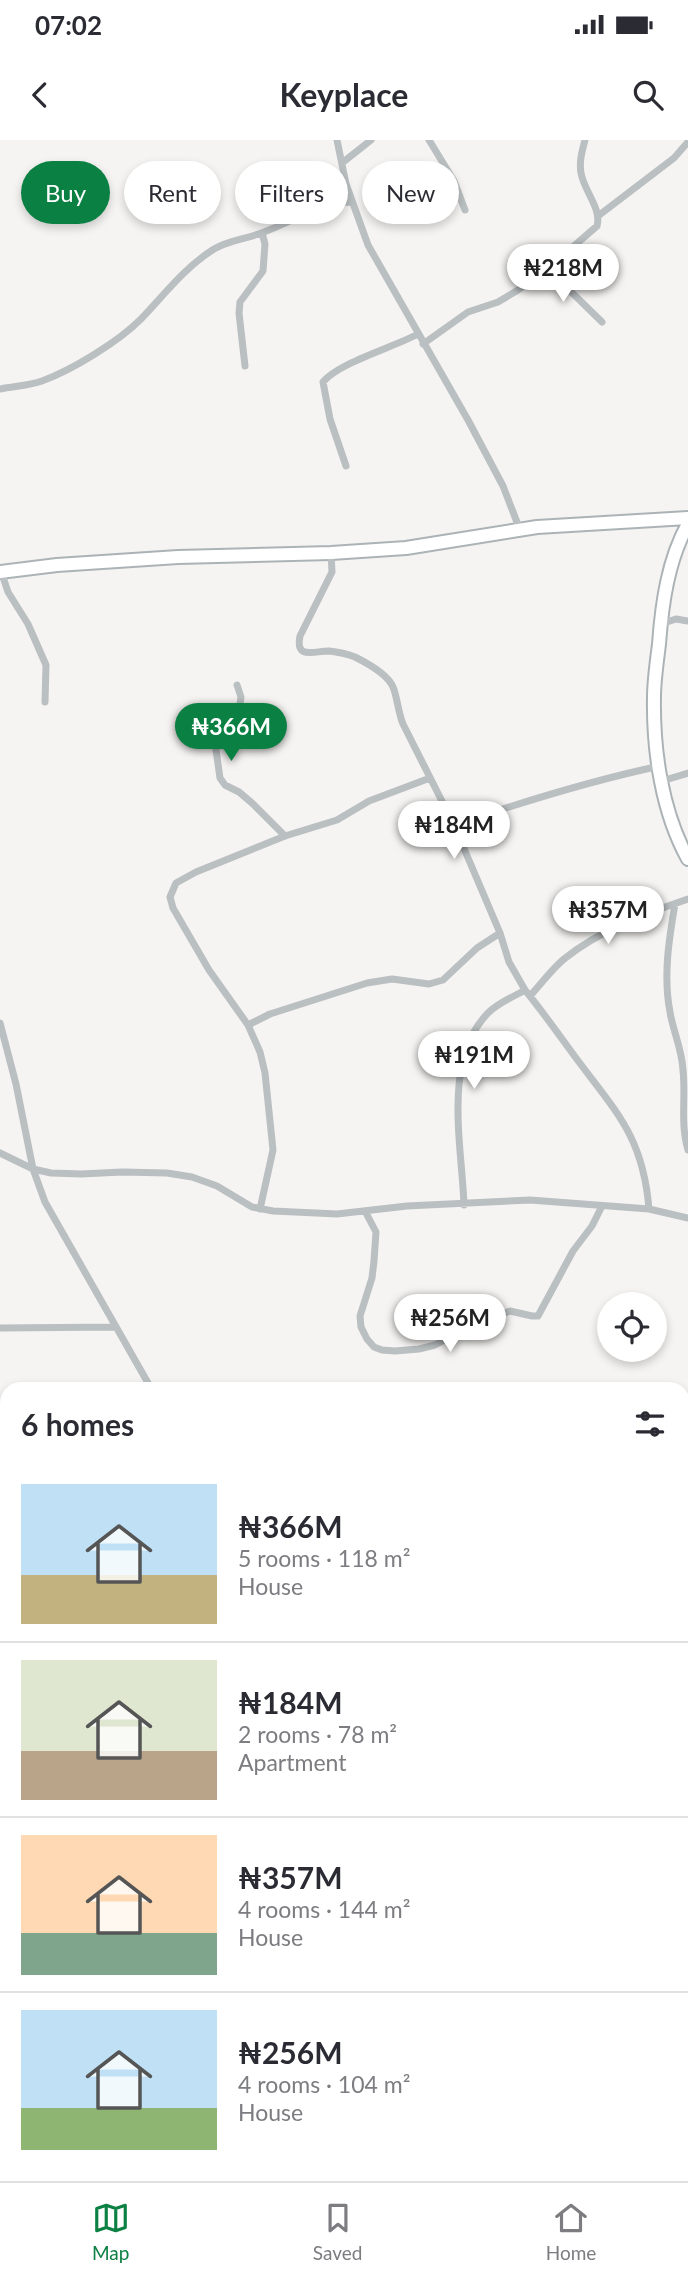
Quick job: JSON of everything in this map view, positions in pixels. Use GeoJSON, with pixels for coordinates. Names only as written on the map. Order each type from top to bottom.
{"type":"FeatureCollection","features":[{"type":"Feature","properties":{"kind":"street"},"geometry":{"type":"LineString","coordinates":[[337,140],[342,161]]}},
{"type":"Feature","properties":{"kind":"street"},"geometry":{"type":"LineString","coordinates":[[345,161],[371,140]]}},
{"type":"Feature","properties":{"kind":"street"},"geometry":{"type":"LineString","coordinates":[[429,140],[454,181],[465,210]]}},
{"type":"Feature","properties":{"kind":"street"},"geometry":{"type":"LineString","coordinates":[[423,344],[468,312],[498,302],[551,266],[597,226],[598,216],[581,174],[584,140]]}},
{"type":"Feature","properties":{"kind":"street"},"geometry":{"type":"LineString","coordinates":[[598,216],[674,158],[688,142]]}},
{"type":"Feature","properties":{"kind":"street"},"geometry":{"type":"LineString","coordinates":[[348,190],[368,245],[468,420],[503,486],[520,530]]}},
{"type":"Feature","properties":{"kind":"street"},"geometry":{"type":"LineString","coordinates":[[348,202],[352,202]]}},
{"type":"Feature","properties":{"kind":"street"},"geometry":{"type":"LineString","coordinates":[[0,389],[41,382],[71,367],[124,334],[185,270],[200,258],[223,244],[282,224]]}},
{"type":"Feature","properties":{"kind":"street"},"geometry":{"type":"LineString","coordinates":[[244,366],[240,302],[263,271],[265,244],[262,233]]}},
{"type":"Feature","properties":{"kind":"street"},"geometry":{"type":"LineString","coordinates":[[551,266],[559,280],[602,322]]}},
{"type":"Feature","properties":{"kind":"street"},"geometry":{"type":"LineString","coordinates":[[346,466],[330,419],[323,382],[331,374],[418,334]]}},
{"type":"Feature","properties":{"kind":"street"},"geometry":{"type":"LineString","coordinates":[[45,702],[46,665],[28,624],[8,592],[1,571],[177,557],[406,548],[520,530],[688,518]]}},
{"type":"Feature","properties":{"kind":"street"},"geometry":{"type":"LineString","coordinates":[[688,524],[668,575],[653,697],[662,781],[669,811],[688,859]]}},
{"type":"Feature","properties":{"kind":"street"},"geometry":{"type":"LineString","coordinates":[[331,553],[332,572],[298,645],[308,653],[344,653],[357,658],[384,676],[393,686],[402,724],[454,825],[500,933],[509,962],[527,993],[607,1096],[633,1137],[647,1181],[649,1209]]}},
{"type":"Feature","properties":{"kind":"street"},"geometry":{"type":"LineString","coordinates":[[660,625],[676,619],[688,621]]}},
{"type":"Feature","properties":{"kind":"street"},"geometry":{"type":"LineString","coordinates":[[237,685],[241,696],[240,704],[225,718],[215,736],[220,778],[225,785],[252,803],[285,836]]}},
{"type":"Feature","properties":{"kind":"street"},"geometry":{"type":"LineString","coordinates":[[454,825],[604,778],[660,766]]}},
{"type":"Feature","properties":{"kind":"street"},"geometry":{"type":"LineString","coordinates":[[662,781],[688,773]]}},
{"type":"Feature","properties":{"kind":"street"},"geometry":{"type":"LineString","coordinates":[[260,1209],[273,1150],[263,1063],[248,1025],[209,970],[173,908],[171,890],[176,883],[196,872],[285,836],[337,820],[378,797],[430,778]]}},
{"type":"Feature","properties":{"kind":"street"},"geometry":{"type":"LineString","coordinates":[[464,1205],[463,1168],[457,1128],[463,1059],[477,1028],[487,1014],[527,993],[564,959],[607,930],[688,899]]}},
{"type":"Feature","properties":{"kind":"street"},"geometry":{"type":"LineString","coordinates":[[675,904],[666,982],[670,1013],[681,1050],[682,1121],[688,1150]]}},
{"type":"Feature","properties":{"kind":"street"},"geometry":{"type":"LineString","coordinates":[[248,1025],[270,1014],[367,983],[392,979],[429,985],[443,980],[477,948],[500,933]]}},
{"type":"Feature","properties":{"kind":"street"},"geometry":{"type":"LineString","coordinates":[[0,1023],[33,1169],[45,1202],[147,1382]]}},
{"type":"Feature","properties":{"kind":"street"},"geometry":{"type":"LineString","coordinates":[[0,1153],[33,1169],[63,1174],[167,1173],[192,1177],[217,1186],[244,1203],[260,1209],[310,1214],[530,1200],[649,1209],[688,1218]]}},
{"type":"Feature","properties":{"kind":"street"},"geometry":{"type":"LineString","coordinates":[[365,1211],[376,1232],[372,1278],[362,1308],[361,1327],[374,1347],[395,1351],[435,1345],[484,1320],[510,1311],[538,1315],[573,1251],[592,1226],[602,1206]]}},
{"type":"Feature","properties":{"kind":"street"},"geometry":{"type":"LineString","coordinates":[[0,1328],[115,1327]]}}]}
